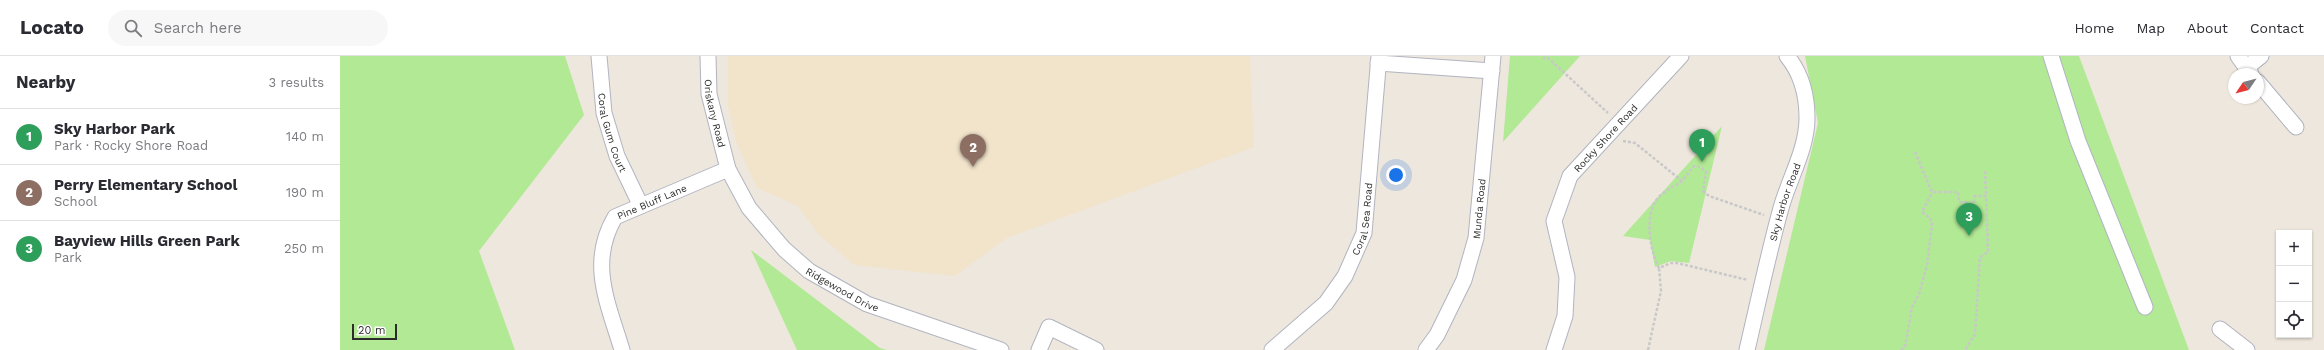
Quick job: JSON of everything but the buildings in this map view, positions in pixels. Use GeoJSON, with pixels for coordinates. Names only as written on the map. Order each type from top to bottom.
{"type":"FeatureCollection","features":[{"type":"Feature","properties":{"kind":"street","name":"Coral Gum Court"},"geometry":{"type":"LineString","coordinates":[[599,56],[604,113],[617,156],[640,204]]}},
{"type":"Feature","properties":{"kind":"street","name":"Oriskany Road"},"geometry":{"type":"LineString","coordinates":[[708,56],[709,94],[728,169]]}},
{"type":"Feature","properties":{"kind":"street","name":"Rocky Shore Road"},"geometry":{"type":"LineString","coordinates":[[1554,350],[1565,316],[1567,277],[1554,221],[1570,176],[1681,56]]}},
{"type":"Feature","properties":{"kind":"street","name":"Sky Harbor Road"},"geometry":{"type":"LineString","coordinates":[[1747,350],[1781,207],[1806,132],[1807,106],[1804,90],[1799,76],[1787,56]]}},
{"type":"Feature","properties":{"kind":"street"},"geometry":{"type":"LineString","coordinates":[[2051,56],[2078,141],[2145,307]]}},
{"type":"Feature","properties":{"kind":"street"},"geometry":{"type":"LineString","coordinates":[[2245,66],[2261,56]]}},
{"type":"Feature","properties":{"kind":"street"},"geometry":{"type":"LineString","coordinates":[[1378,59],[1492,63]]}},
{"type":"Feature","properties":{"kind":"street","name":"Coral Sea Road"},"geometry":{"type":"LineString","coordinates":[[1272,350],[1326,303],[1345,276],[1364,233],[1378,59]]}},
{"type":"Feature","properties":{"kind":"street","name":"Munda Road"},"geometry":{"type":"LineString","coordinates":[[1426,350],[1437,334],[1464,280],[1476,238],[1492,63]]}},
{"type":"Feature","properties":{"kind":"street"},"geometry":{"type":"LineString","coordinates":[[2264,89],[2296,127]]}},
{"type":"Feature","properties":{"kind":"street","name":"Pine Bluff Lane"},"geometry":{"type":"LineString","coordinates":[[622,350],[603,287],[600,260],[605,237],[615,217],[640,204],[728,169]]}},
{"type":"Feature","properties":{"kind":"street","name":"Ridgewood Drive"},"geometry":{"type":"LineString","coordinates":[[728,169],[749,208],[784,249],[810,271],[867,304],[1001,350]]}},
{"type":"Feature","properties":{"kind":"street"},"geometry":{"type":"LineString","coordinates":[[1039,350],[1049,327],[1096,350]]}},
{"type":"Feature","properties":{"kind":"street"},"geometry":{"type":"LineString","coordinates":[[2220,329],[2247,350]]}},
{"type":"Feature","properties":{"kind":"path"},"geometry":{"type":"LineString","coordinates":[[1543,59],[1547,57],[1610,114]]}},
{"type":"Feature","properties":{"kind":"path"},"geometry":{"type":"LineString","coordinates":[[1623,141],[1635,143],[1682,181]]}},
{"type":"Feature","properties":{"kind":"path"},"geometry":{"type":"LineString","coordinates":[[1901,350],[1905,347],[1912,307],[1918,294],[1927,265],[1932,223],[1930,218],[1922,212],[1932,192],[1915,152]]}},
{"type":"Feature","properties":{"kind":"path"},"geometry":{"type":"LineString","coordinates":[[1648,350],[1661,290],[1659,268],[1655,260],[1650,233],[1651,213],[1660,196],[1682,181],[1694,166],[1701,167],[1706,172],[1703,191],[1709,196],[1765,215]]}},
{"type":"Feature","properties":{"kind":"path"},"geometry":{"type":"LineString","coordinates":[[1965,350],[1975,334],[1980,257],[1988,252],[1985,171]]}},
{"type":"Feature","properties":{"kind":"path"},"geometry":{"type":"LineString","coordinates":[[1932,192],[1958,192],[1959,202],[1974,203],[1975,196],[1986,196]]}},
{"type":"Feature","properties":{"kind":"path"},"geometry":{"type":"LineString","coordinates":[[1659,268],[1671,263],[1677,263],[1748,280]]}},
{"type":"Feature","properties":{"kind":"shaded area"},"geometry":{"type":"Polygon","coordinates":[[[728,56],[1250,56],[1254,147],[1007,238],[955,276],[854,265],[817,233],[798,206],[757,188],[737,144],[728,106],[728,56]]]}},
{"type":"Feature","properties":{"kind":"green space"},"geometry":{"type":"Polygon","coordinates":[[[340,56],[565,56],[584,115],[479,251],[515,350],[340,350],[340,56]]]}},
{"type":"Feature","properties":{"kind":"green space"},"geometry":{"type":"Polygon","coordinates":[[[1510,56],[1580,56],[1503,142],[1510,56]]]}},
{"type":"Feature","properties":{"kind":"green space"},"geometry":{"type":"Polygon","coordinates":[[[1805,56],[2079,56],[2189,350],[1764,350],[1818,123],[1805,56]]]}},
{"type":"Feature","properties":{"kind":"green space"},"geometry":{"type":"Polygon","coordinates":[[[1722,126],[1689,263],[1671,261],[1655,267],[1650,240],[1623,236],[1722,126]]]}},
{"type":"Feature","properties":{"kind":"green space"},"geometry":{"type":"Polygon","coordinates":[[[751,250],[880,348],[887,350],[797,350],[751,250]]]}},
{"type":"Feature","properties":{"kind":"place","name":"Sky Harbor Park"},"geometry":{"type":"Point","coordinates":[1702,162]}},
{"type":"Feature","properties":{"kind":"place","name":"Perry Elementary School"},"geometry":{"type":"Point","coordinates":[973,167]}},
{"type":"Feature","properties":{"kind":"place","name":"Bayview Hills Green Park"},"geometry":{"type":"Point","coordinates":[1969,236]}}]}
